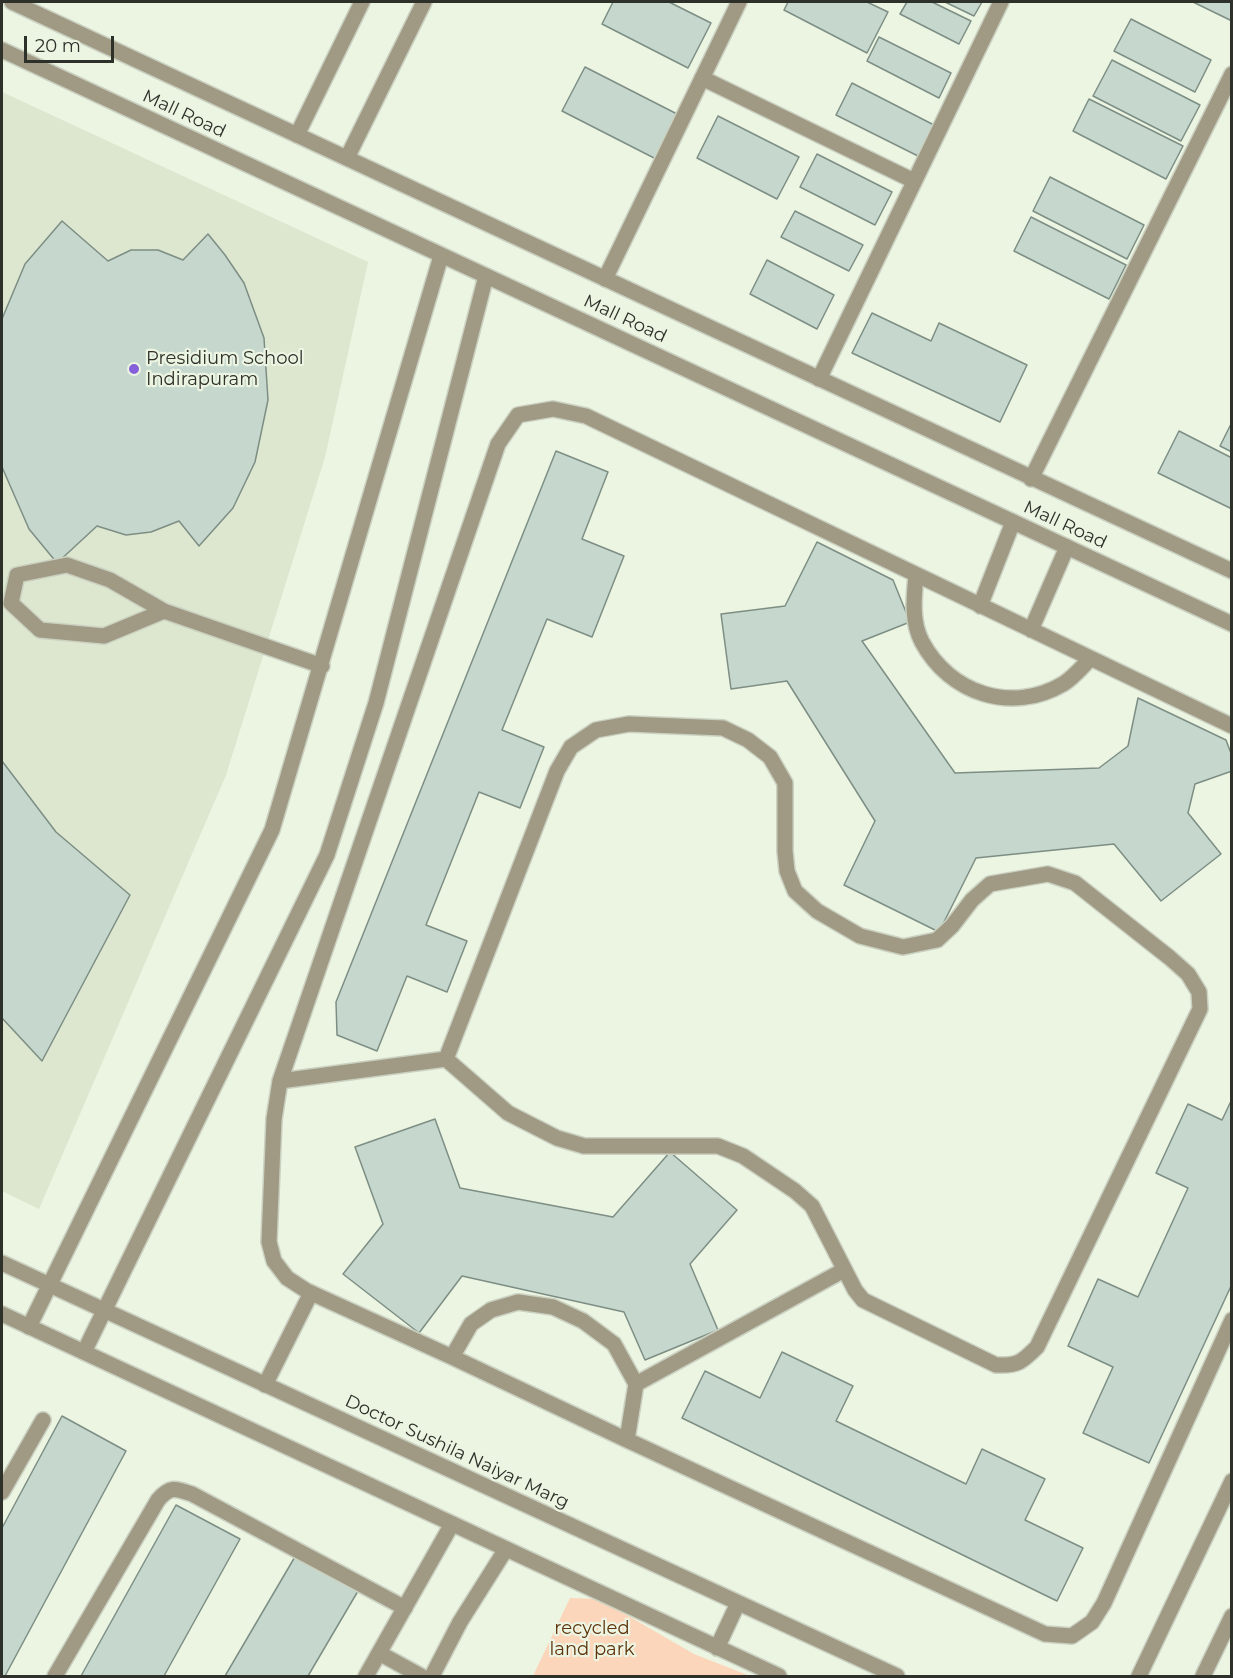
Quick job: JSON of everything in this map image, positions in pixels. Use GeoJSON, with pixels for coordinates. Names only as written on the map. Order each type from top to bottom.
{"type":"FeatureCollection","features":[{"type":"Feature","properties":{"kind":"street","name":"Mall Road"},"geometry":{"type":"LineString","coordinates":[[12,2],[1232,572]]}},
{"type":"Feature","properties":{"kind":"street"},"geometry":{"type":"LineString","coordinates":[[297,135],[362,2]]}},
{"type":"Feature","properties":{"kind":"street"},"geometry":{"type":"LineString","coordinates":[[347,158],[424,2]]}},
{"type":"Feature","properties":{"kind":"street"},"geometry":{"type":"LineString","coordinates":[[605,279],[739,2]]}},
{"type":"Feature","properties":{"kind":"street"},"geometry":{"type":"LineString","coordinates":[[819,379],[1001,2]]}},
{"type":"Feature","properties":{"kind":"street","name":"Mall Road"},"geometry":{"type":"LineString","coordinates":[[2,50],[1232,624]]}},
{"type":"Feature","properties":{"kind":"street"},"geometry":{"type":"LineString","coordinates":[[1031,478],[1232,74]]}},
{"type":"Feature","properties":{"kind":"street"},"geometry":{"type":"LineString","coordinates":[[702,78],[914,181]]}},
{"type":"Feature","properties":{"kind":"street"},"geometry":{"type":"LineString","coordinates":[[29,1327],[272,830],[441,256]]}},
{"type":"Feature","properties":{"kind":"street"},"geometry":{"type":"LineString","coordinates":[[84,1352],[327,855],[376,703],[486,276]]}},
{"type":"Feature","properties":{"kind":"street"},"geometry":{"type":"LineString","coordinates":[[1232,726],[586,416],[553,409],[518,416],[498,444],[280,1081],[274,1119],[268,1242],[274,1261],[287,1278],[311,1293],[1045,1634],[1072,1636],[1092,1622],[1104,1603],[1232,1320]]}},
{"type":"Feature","properties":{"kind":"street"},"geometry":{"type":"LineString","coordinates":[[980,606],[1013,522]]}},
{"type":"Feature","properties":{"kind":"street"},"geometry":{"type":"LineString","coordinates":[[1031,630],[1066,547]]}},
{"type":"Feature","properties":{"kind":"street"},"geometry":{"type":"LineString","coordinates":[[164,611],[104,636],[40,630],[11,603],[17,575],[67,565],[110,580],[164,611],[322,666]]}},
{"type":"Feature","properties":{"kind":"street"},"geometry":{"type":"LineString","coordinates":[[916,575],[913,609],[921,641],[940,669],[967,689],[1000,698],[1034,696],[1065,684],[1090,659]]}},
{"type":"Feature","properties":{"kind":"street"},"geometry":{"type":"LineString","coordinates":[[280,1081],[446,1059],[508,1113],[557,1138],[584,1146],[718,1146],[743,1156],[795,1191],[812,1206],[844,1270],[863,1300],[996,1365],[1012,1366],[1026,1359],[1037,1347],[1200,1009],[1199,992],[1188,974],[1170,958],[1074,884],[1048,874],[990,884],[972,900],[952,926],[937,940],[903,947],[860,936],[817,911],[795,891],[787,871],[785,851],[785,783],[770,757],[748,740],[723,728],[630,724],[596,730],[571,747],[557,771],[446,1059]]}},
{"type":"Feature","properties":{"kind":"street","name":"Doctor Sushila Naiyar Marg"},"geometry":{"type":"LineString","coordinates":[[2,1263],[897,1677]]}},
{"type":"Feature","properties":{"kind":"street"},"geometry":{"type":"LineString","coordinates":[[636,1384],[844,1270]]}},
{"type":"Feature","properties":{"kind":"street"},"geometry":{"type":"LineString","coordinates":[[265,1385],[311,1293]]}},
{"type":"Feature","properties":{"kind":"street"},"geometry":{"type":"LineString","coordinates":[[452,1357],[471,1324],[492,1310],[518,1302],[553,1307],[583,1321],[614,1344],[636,1384],[627,1440]]}},
{"type":"Feature","properties":{"kind":"street"},"geometry":{"type":"LineString","coordinates":[[2,1314],[779,1677]]}},
{"type":"Feature","properties":{"kind":"street"},"geometry":{"type":"LineString","coordinates":[[2,1492],[43,1420]]}},
{"type":"Feature","properties":{"kind":"street"},"geometry":{"type":"LineString","coordinates":[[1139,1677],[1232,1481]]}},
{"type":"Feature","properties":{"kind":"street"},"geometry":{"type":"LineString","coordinates":[[55,1677],[158,1500],[165,1491],[177,1488],[405,1608]]}},
{"type":"Feature","properties":{"kind":"street"},"geometry":{"type":"LineString","coordinates":[[366,1677],[452,1524]]}},
{"type":"Feature","properties":{"kind":"street"},"geometry":{"type":"LineString","coordinates":[[432,1677],[460,1622],[506,1549]]}},
{"type":"Feature","properties":{"kind":"street"},"geometry":{"type":"LineString","coordinates":[[717,1648],[738,1603]]}},
{"type":"Feature","properties":{"kind":"street"},"geometry":{"type":"LineString","coordinates":[[1203,1677],[1232,1616]]}},
{"type":"Feature","properties":{"kind":"street"},"geometry":{"type":"LineString","coordinates":[[380,1653],[421,1677]]}},
{"type":"Feature","properties":{"kind":"shaded area"},"geometry":{"type":"Polygon","coordinates":[[[2,92],[368,262],[325,457],[226,775],[39,1209],[2,1191],[2,92]]]}},
{"type":"Feature","properties":{"kind":"green space","name":"recycled land park"},"geometry":{"type":"Polygon","coordinates":[[[570,1598],[599,1599],[694,1654],[750,1676],[533,1676],[570,1598]]]}},
{"type":"Feature","properties":{"kind":"building"},"geometry":{"type":"Polygon","coordinates":[[[613,2],[669,2],[711,23],[688,68],[602,24],[613,2]]]}},
{"type":"Feature","properties":{"kind":"building"},"geometry":{"type":"Polygon","coordinates":[[[788,2],[867,2],[888,12],[867,53],[784,10],[788,2]]]}},
{"type":"Feature","properties":{"kind":"building"},"geometry":{"type":"Polygon","coordinates":[[[907,2],[932,2],[971,21],[959,44],[900,14],[907,2]]]}},
{"type":"Feature","properties":{"kind":"building"},"geometry":{"type":"Polygon","coordinates":[[[945,2],[982,2],[974,16],[945,2]]]}},
{"type":"Feature","properties":{"kind":"building"},"geometry":{"type":"Polygon","coordinates":[[[1193,2],[1232,2],[1232,21],[1193,2]]]}},
{"type":"Feature","properties":{"kind":"building"},"geometry":{"type":"Polygon","coordinates":[[[1131,19],[1211,60],[1195,92],[1114,51],[1131,19]]]}},
{"type":"Feature","properties":{"kind":"building"},"geometry":{"type":"Polygon","coordinates":[[[879,37],[951,73],[939,98],[867,61],[879,37]]]}},
{"type":"Feature","properties":{"kind":"building"},"geometry":{"type":"Polygon","coordinates":[[[1112,60],[1200,105],[1181,141],[1093,96],[1112,60]]]}},
{"type":"Feature","properties":{"kind":"building"},"geometry":{"type":"Polygon","coordinates":[[[585,67],[679,115],[656,159],[562,111],[585,67]]]}},
{"type":"Feature","properties":{"kind":"building"},"geometry":{"type":"Polygon","coordinates":[[[852,83],[934,125],[918,156],[836,115],[852,83]]]}},
{"type":"Feature","properties":{"kind":"building"},"geometry":{"type":"Polygon","coordinates":[[[1089,99],[1183,146],[1166,179],[1073,131],[1089,99]]]}},
{"type":"Feature","properties":{"kind":"building"},"geometry":{"type":"Polygon","coordinates":[[[718,116],[799,157],[777,199],[697,158],[718,116]]]}},
{"type":"Feature","properties":{"kind":"building"},"geometry":{"type":"Polygon","coordinates":[[[817,154],[892,192],[875,225],[800,187],[817,154]]]}},
{"type":"Feature","properties":{"kind":"building"},"geometry":{"type":"Polygon","coordinates":[[[1050,177],[1144,225],[1127,259],[1033,211],[1050,177]]]}},
{"type":"Feature","properties":{"kind":"building"},"geometry":{"type":"Polygon","coordinates":[[[795,211],[863,245],[849,271],[781,237],[795,211]]]}},
{"type":"Feature","properties":{"kind":"building"},"geometry":{"type":"Polygon","coordinates":[[[1031,217],[1126,265],[1109,299],[1014,251],[1031,217]]]}},
{"type":"Feature","properties":{"kind":"building","name":"Presidium School Indirapuram"},"geometry":{"type":"Polygon","coordinates":[[[62,221],[108,261],[131,250],[158,250],[183,260],[208,234],[244,283],[264,338],[268,400],[255,462],[233,508],[199,546],[179,521],[151,532],[126,535],[97,526],[57,563],[29,529],[2,467],[2,319],[25,264],[62,221]]]}},
{"type":"Feature","properties":{"kind":"building"},"geometry":{"type":"Polygon","coordinates":[[[767,260],[834,295],[817,329],[750,294],[767,260]]]}},
{"type":"Feature","properties":{"kind":"building"},"geometry":{"type":"Polygon","coordinates":[[[872,313],[931,341],[939,323],[1027,365],[1000,422],[852,353],[872,313]]]}},
{"type":"Feature","properties":{"kind":"building"},"geometry":{"type":"Polygon","coordinates":[[[1232,422],[1232,452],[1220,446],[1232,422]]]}},
{"type":"Feature","properties":{"kind":"building"},"geometry":{"type":"Polygon","coordinates":[[[1179,431],[1232,458],[1232,509],[1158,473],[1179,431]]]}},
{"type":"Feature","properties":{"kind":"building"},"geometry":{"type":"Polygon","coordinates":[[[556,451],[608,472],[582,539],[624,556],[592,637],[547,619],[502,730],[544,747],[520,808],[479,792],[426,925],[467,941],[447,992],[407,976],[377,1051],[337,1035],[336,1002],[556,451]]]}},
{"type":"Feature","properties":{"kind":"building"},"geometry":{"type":"Polygon","coordinates":[[[817,542],[893,580],[910,622],[862,641],[955,773],[1099,768],[1128,746],[1138,698],[1226,740],[1232,756],[1232,771],[1195,784],[1188,813],[1221,854],[1161,901],[1114,844],[976,858],[939,932],[844,885],[875,821],[787,681],[731,689],[721,614],[785,606],[817,542]]]}},
{"type":"Feature","properties":{"kind":"building"},"geometry":{"type":"Polygon","coordinates":[[[2,761],[56,832],[130,895],[42,1061],[2,1018],[2,761]]]}},
{"type":"Feature","properties":{"kind":"building"},"geometry":{"type":"Polygon","coordinates":[[[1232,1099],[1232,1284],[1149,1463],[1083,1433],[1113,1367],[1068,1346],[1098,1279],[1138,1297],[1188,1188],[1156,1173],[1188,1104],[1222,1120],[1232,1099]]]}},
{"type":"Feature","properties":{"kind":"building"},"geometry":{"type":"Polygon","coordinates":[[[435,1119],[460,1188],[613,1217],[670,1152],[737,1210],[690,1264],[718,1330],[645,1360],[624,1312],[462,1276],[419,1333],[343,1274],[383,1224],[355,1147],[435,1119]]]}},
{"type":"Feature","properties":{"kind":"building"},"geometry":{"type":"Polygon","coordinates":[[[782,1352],[853,1386],[836,1421],[966,1484],[982,1449],[1045,1479],[1025,1520],[1083,1548],[1057,1601],[682,1418],[705,1371],[760,1398],[782,1352]]]}},
{"type":"Feature","properties":{"kind":"building"},"geometry":{"type":"Polygon","coordinates":[[[62,1416],[126,1451],[5,1676],[2,1676],[2,1528],[62,1416]]]}},
{"type":"Feature","properties":{"kind":"building"},"geometry":{"type":"Polygon","coordinates":[[[176,1505],[240,1539],[164,1676],[81,1676],[176,1505]]]}},
{"type":"Feature","properties":{"kind":"building"},"geometry":{"type":"Polygon","coordinates":[[[296,1555],[358,1591],[308,1676],[225,1676],[296,1555]]]}},
{"type":"Feature","properties":{"kind":"place","name":"Presidium School Indirapuram"},"geometry":{"type":"Point","coordinates":[134,369]}}]}
